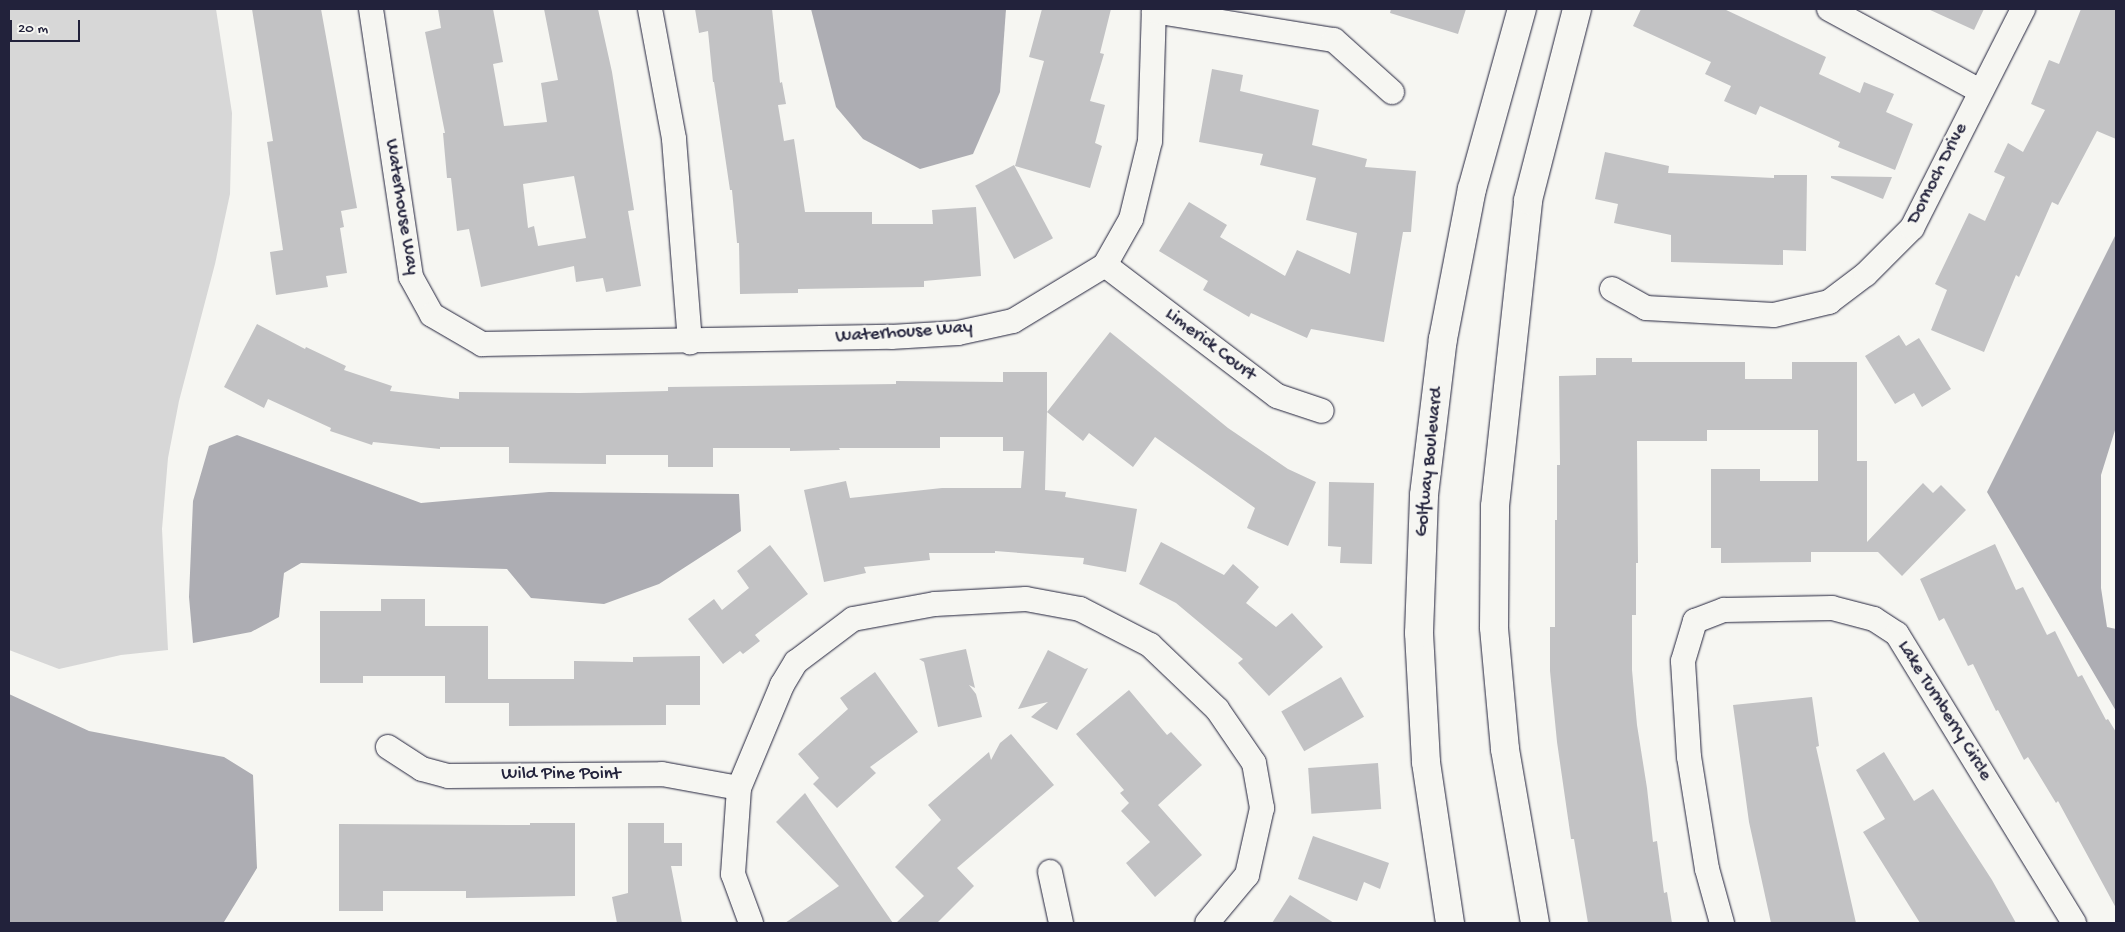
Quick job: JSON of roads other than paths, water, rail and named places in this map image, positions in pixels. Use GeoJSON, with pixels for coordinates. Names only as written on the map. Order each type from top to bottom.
{"type":"FeatureCollection","features":[{"type":"Feature","properties":{"kind":"street","name":"Waterhouse Way"},"geometry":{"type":"LineString","coordinates":[[371,9],[411,277],[432,315],[482,344],[690,342],[891,337],[958,333],[1013,321],[1105,265],[1132,220],[1150,141],[1154,10]]}},
{"type":"Feature","properties":{"kind":"street"},"geometry":{"type":"LineString","coordinates":[[650,9],[674,139],[690,342]]}},
{"type":"Feature","properties":{"kind":"street","name":"Golfway Boulevard"},"geometry":{"type":"LineString","coordinates":[[1450,923],[1426,762],[1420,633],[1424,495],[1444,339],[1472,189],[1522,9]]}},
{"type":"Feature","properties":{"kind":"street"},"geometry":{"type":"LineString","coordinates":[[1535,923],[1505,749],[1494,628],[1495,506],[1528,200],[1577,9]]}},
{"type":"Feature","properties":{"kind":"street"},"geometry":{"type":"LineString","coordinates":[[1829,9],[1980,92]]}},
{"type":"Feature","properties":{"kind":"street","name":"Dornoch Drive"},"geometry":{"type":"LineString","coordinates":[[1612,289],[1646,308],[1774,315],[1829,302],[1866,274],[1912,228],[2023,9]]}},
{"type":"Feature","properties":{"kind":"street"},"geometry":{"type":"LineString","coordinates":[[1154,10],[1334,40],[1392,92]]}},
{"type":"Feature","properties":{"kind":"street","name":"Limerick Court"},"geometry":{"type":"LineString","coordinates":[[1105,265],[1277,396],[1322,412]]}},
{"type":"Feature","properties":{"kind":"street"},"geometry":{"type":"LineString","coordinates":[[751,923],[734,874],[739,788],[782,685],[796,662],[853,619],[935,604],[1026,599],[1080,609],[1150,645],[1217,709],[1254,763],[1262,808],[1247,875],[1207,923]]}},
{"type":"Feature","properties":{"kind":"street","name":"Lake Turnberry Circle"},"geometry":{"type":"LineString","coordinates":[[1722,923],[1707,869],[1689,756],[1683,661],[1695,621],[1724,610],[1832,608],[1874,619],[1897,634],[2074,923]]}},
{"type":"Feature","properties":{"kind":"street","name":"Wild Pine Point"},"geometry":{"type":"LineString","coordinates":[[388,747],[422,769],[448,776],[662,774],[739,788]]}},
{"type":"Feature","properties":{"kind":"street"},"geometry":{"type":"LineString","coordinates":[[1050,872],[1062,923]]}}]}
